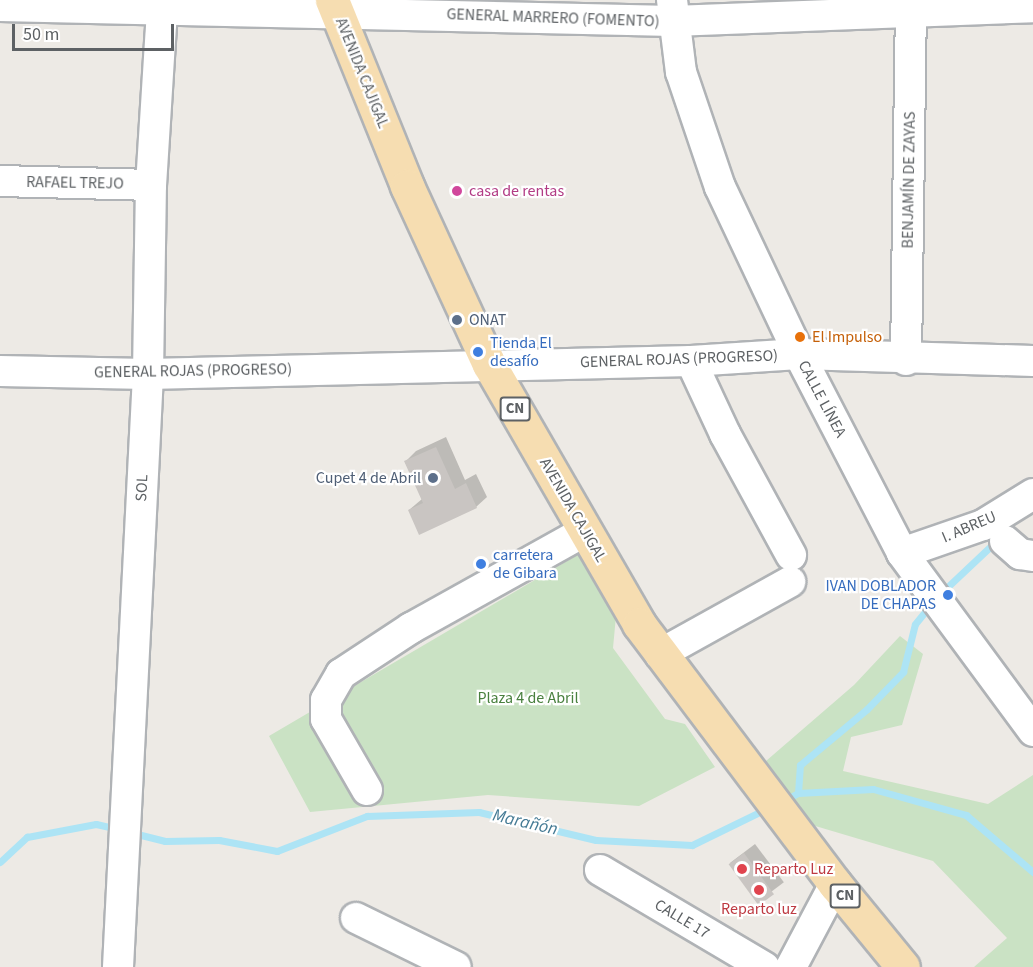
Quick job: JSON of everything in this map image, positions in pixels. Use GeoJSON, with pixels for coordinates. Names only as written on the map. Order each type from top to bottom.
{"type":"FeatureCollection","features":[{"type":"Feature","properties":{"kind":"main road","name":"AVENIDA CAJIGAL"},"geometry":{"type":"LineString","coordinates":[[334,6],[407,186],[489,364],[585,531],[660,654],[835,884],[903,967]]}},
{"type":"Feature","properties":{"kind":"street","name":"GENERAL MARRERO (FOMENTO)"},"geometry":{"type":"LineString","coordinates":[[0,6],[162,10],[334,6],[672,10],[912,6],[1033,7]]}},
{"type":"Feature","properties":{"kind":"street","name":"BENJAMÍN DE ZAYAS"},"geometry":{"type":"LineString","coordinates":[[906,360],[912,6]]}},
{"type":"Feature","properties":{"kind":"street","name":"SOL"},"geometry":{"type":"LineString","coordinates":[[118,967],[148,374],[151,185],[162,10]]}},
{"type":"Feature","properties":{"kind":"street","name":"CALLE LÍNEA"},"geometry":{"type":"LineString","coordinates":[[672,10],[681,72],[720,187],[799,354],[902,553],[922,578],[945,615],[1033,731]]}},
{"type":"Feature","properties":{"kind":"street","name":"RAFAEL TREJO"},"geometry":{"type":"LineString","coordinates":[[0,181],[151,185]]}},
{"type":"Feature","properties":{"kind":"street","name":"GENERAL ROJAS (PROGRESO)"},"geometry":{"type":"LineString","coordinates":[[0,371],[148,374],[489,364],[691,361],[799,354],[906,360],[1033,361]]}},
{"type":"Feature","properties":{"kind":"street"},"geometry":{"type":"LineString","coordinates":[[660,654],[791,568],[691,361]]}},
{"type":"Feature","properties":{"kind":"street","name":"I. ABREU"},"geometry":{"type":"LineString","coordinates":[[902,553],[983,525],[1033,494]]}},
{"type":"Feature","properties":{"kind":"street"},"geometry":{"type":"LineString","coordinates":[[367,790],[326,719],[331,687],[341,674],[411,628],[585,531]]}},
{"type":"Feature","properties":{"kind":"street"},"geometry":{"type":"LineString","coordinates":[[1005,541],[1020,554],[1033,556]]}},
{"type":"Feature","properties":{"kind":"street","name":"CALLE 17"},"geometry":{"type":"LineString","coordinates":[[600,870],[764,967]]}},
{"type":"Feature","properties":{"kind":"street"},"geometry":{"type":"LineString","coordinates":[[791,967],[835,884]]}},
{"type":"Feature","properties":{"kind":"street"},"geometry":{"type":"LineString","coordinates":[[356,918],[456,967]]}},
{"type":"Feature","properties":{"kind":"green space","name":"Plaza 4 de Abril"},"geometry":{"type":"Polygon","coordinates":[[[579,554],[616,616],[613,648],[665,719],[685,724],[715,767],[639,806],[488,795],[310,812],[269,736],[579,554]]]}},
{"type":"Feature","properties":{"kind":"green space"},"geometry":{"type":"Polygon","coordinates":[[[900,636],[923,654],[902,725],[851,737],[843,771],[988,804],[1033,775],[1033,967],[974,967],[1007,938],[933,861],[812,825],[766,761],[854,685],[900,636]]]}},
{"type":"Feature","properties":{"kind":"building"},"geometry":{"type":"Polygon","coordinates":[[[436,447],[455,489],[466,483],[477,508],[419,535],[408,510],[423,503],[404,461],[436,447]]]}},
{"type":"Feature","properties":{"kind":"building"},"geometry":{"type":"Polygon","coordinates":[[[744,853],[774,894],[759,905],[729,864],[744,853]]]}},
{"type":"Feature","properties":{"kind":"waterway"},"geometry":{"type":"LineString","coordinates":[[941,593],[1011,527]]}},
{"type":"Feature","properties":{"kind":"waterway"},"geometry":{"type":"LineString","coordinates":[[798,793],[800,765],[867,709],[903,672],[915,624],[932,603]]}},
{"type":"Feature","properties":{"kind":"waterway","name":"Marañón"},"geometry":{"type":"LineString","coordinates":[[783,801],[798,793],[873,789],[966,815],[1033,872]]}},
{"type":"Feature","properties":{"kind":"waterway","name":"Marañón"},"geometry":{"type":"LineString","coordinates":[[133,833],[165,841],[219,840],[277,851],[367,816],[479,812],[596,840],[692,845],[768,808]]}},
{"type":"Feature","properties":{"kind":"waterway","name":"Marañón"},"geometry":{"type":"LineString","coordinates":[[0,862],[27,837],[96,824],[117,829]]}},
{"type":"Feature","properties":{"kind":"place","name":"casa de rentas"},"geometry":{"type":"Point","coordinates":[457,191]}},
{"type":"Feature","properties":{"kind":"place","name":"ONAT"},"geometry":{"type":"Point","coordinates":[457,320]}},
{"type":"Feature","properties":{"kind":"place","name":"El Impulso"},"geometry":{"type":"Point","coordinates":[800,337]}},
{"type":"Feature","properties":{"kind":"place","name":"Tienda El desafío"},"geometry":{"type":"Point","coordinates":[478,352]}},
{"type":"Feature","properties":{"kind":"place","name":"Cupet 4 de Abril"},"geometry":{"type":"Point","coordinates":[433,478]}},
{"type":"Feature","properties":{"kind":"place","name":"carretera de Gibara"},"geometry":{"type":"Point","coordinates":[481,564]}},
{"type":"Feature","properties":{"kind":"place","name":"IVAN DOBLADOR DE CHAPAS"},"geometry":{"type":"Point","coordinates":[948,595]}},
{"type":"Feature","properties":{"kind":"place","name":"Reparto Luz"},"geometry":{"type":"Point","coordinates":[742,869]}},
{"type":"Feature","properties":{"kind":"place","name":"Reparto luz"},"geometry":{"type":"Point","coordinates":[759,890]}}]}
